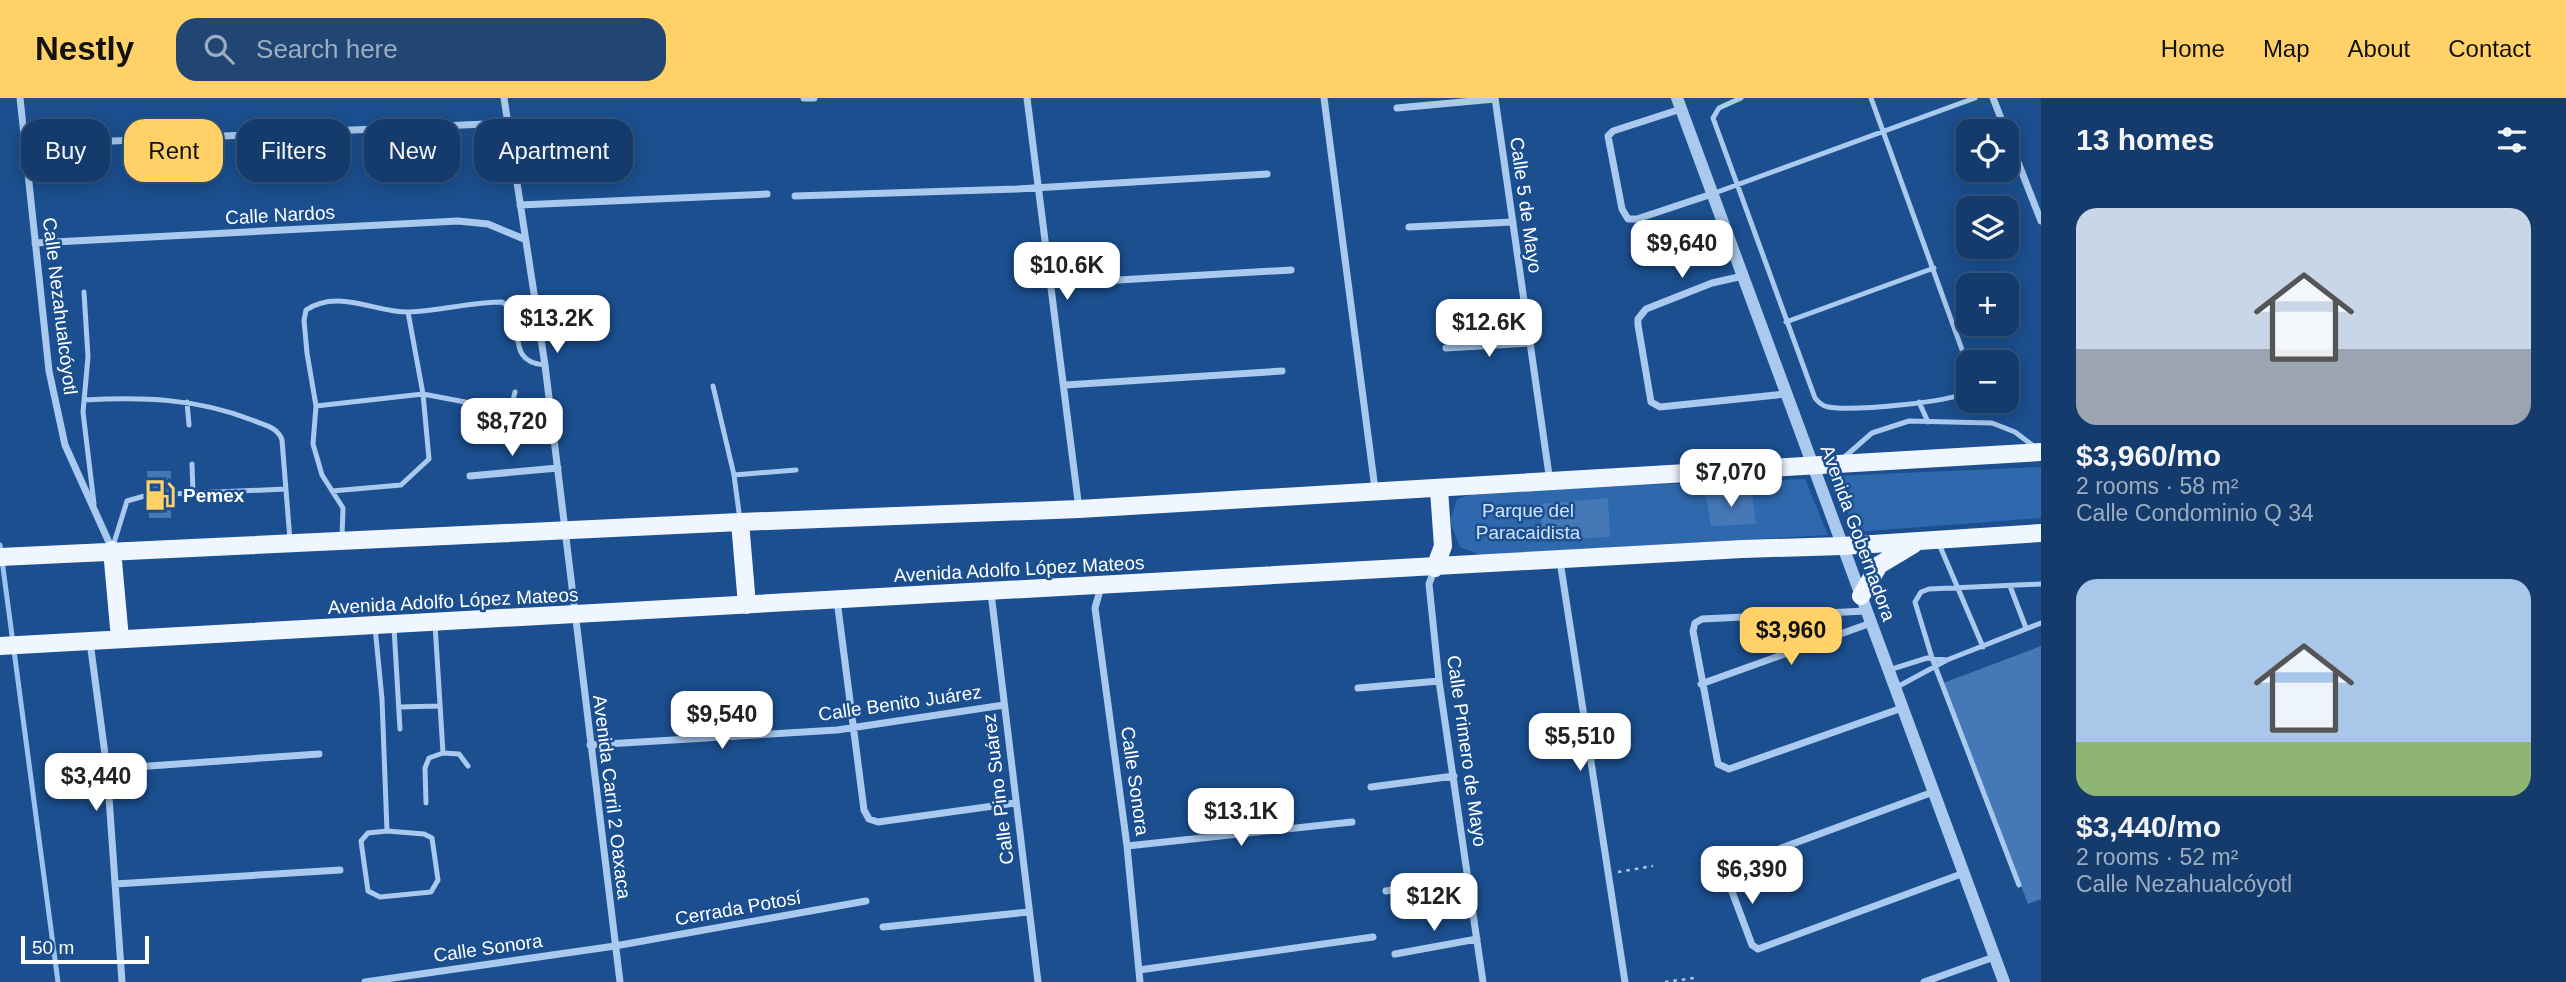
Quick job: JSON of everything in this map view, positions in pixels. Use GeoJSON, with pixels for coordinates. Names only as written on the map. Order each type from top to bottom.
{"type":"FeatureCollection","features":[{"type":"Feature","properties":{"kind":"main road"},"geometry":{"type":"LineString","coordinates":[[0,556],[1376,494],[2041,452]]}},
{"type":"Feature","properties":{"kind":"main road"},"geometry":{"type":"LineString","coordinates":[[1435,568],[1444,546],[1439,490]]}},
{"type":"Feature","properties":{"kind":"main road"},"geometry":{"type":"LineString","coordinates":[[740,522],[747,605]]}},
{"type":"Feature","properties":{"kind":"main road","name":"Avenida Adolfo López Mateos"},"geometry":{"type":"LineString","coordinates":[[0,646],[2041,533]]}},
{"type":"Feature","properties":{"kind":"main road"},"geometry":{"type":"LineString","coordinates":[[1866,610],[1879,565],[1899,551],[1932,538]]}},
{"type":"Feature","properties":{"kind":"main road"},"geometry":{"type":"LineString","coordinates":[[112,550],[120,639]]}},
{"type":"Feature","properties":{"kind":"street","name":"Calle Nezahualcóyotl"},"geometry":{"type":"LineString","coordinates":[[20,98],[22,119]]}},
{"type":"Feature","properties":{"kind":"street","name":"Avenida Carril 2 Oaxaca"},"geometry":{"type":"LineString","coordinates":[[504,98],[507,119]]}},
{"type":"Feature","properties":{"kind":"street"},"geometry":{"type":"LineString","coordinates":[[804,98],[814,98]]}},
{"type":"Feature","properties":{"kind":"street"},"geometry":{"type":"LineString","coordinates":[[1027,98],[1079,509]]}},
{"type":"Feature","properties":{"kind":"street"},"geometry":{"type":"LineString","coordinates":[[1324,98],[1376,494]]}},
{"type":"Feature","properties":{"kind":"street"},"geometry":{"type":"LineString","coordinates":[[1993,98],[2002,119]]}},
{"type":"Feature","properties":{"kind":"street"},"geometry":{"type":"LineString","coordinates":[[1397,108],[1495,99]]}},
{"type":"Feature","properties":{"kind":"street","name":"Calle 5 de Mayo"},"geometry":{"type":"LineString","coordinates":[[1495,99],[1550,483]]}},
{"type":"Feature","properties":{"kind":"street"},"geometry":{"type":"LineString","coordinates":[[1679,103],[1608,136],[1622,209],[1629,219],[1637,219],[1712,194]]}},
{"type":"Feature","properties":{"kind":"street","name":"Avenida Gobernadora"},"geometry":{"type":"LineString","coordinates":[[1679,103],[2004,982]]}},
{"type":"Feature","properties":{"kind":"street"},"geometry":{"type":"LineString","coordinates":[[110,141],[474,125]]}},
{"type":"Feature","properties":{"kind":"street"},"geometry":{"type":"LineString","coordinates":[[2019,160],[2038,204],[2041,221]]}},
{"type":"Feature","properties":{"kind":"street"},"geometry":{"type":"LineString","coordinates":[[795,196],[1037,187],[1267,174]]}},
{"type":"Feature","properties":{"kind":"street","name":"Calle Nezahualcóyotl"},"geometry":{"type":"LineString","coordinates":[[29,182],[49,370],[65,445],[94,504],[112,550]]}},
{"type":"Feature","properties":{"kind":"street","name":"Avenida Carril 2 Oaxaca"},"geometry":{"type":"LineString","coordinates":[[516,182],[545,365],[620,982]]}},
{"type":"Feature","properties":{"kind":"street"},"geometry":{"type":"LineString","coordinates":[[520,205],[767,194]]}},
{"type":"Feature","properties":{"kind":"street","name":"Calle Nardos"},"geometry":{"type":"LineString","coordinates":[[35,243],[458,221],[488,224],[524,239]]}},
{"type":"Feature","properties":{"kind":"street"},"geometry":{"type":"LineString","coordinates":[[1409,227],[1513,222]]}},
{"type":"Feature","properties":{"kind":"street"},"geometry":{"type":"LineString","coordinates":[[1050,284],[1291,270]]}},
{"type":"Feature","properties":{"kind":"street"},"geometry":{"type":"LineString","coordinates":[[1743,276],[1712,283],[1646,309],[1640,314],[1638,325],[1651,402],[1660,407],[1786,394]]}},
{"type":"Feature","properties":{"kind":"street"},"geometry":{"type":"LineString","coordinates":[[1446,348],[1530,343]]}},
{"type":"Feature","properties":{"kind":"street"},"geometry":{"type":"LineString","coordinates":[[1065,385],[1282,371]]}},
{"type":"Feature","properties":{"kind":"street"},"geometry":{"type":"LineString","coordinates":[[470,476],[558,468]]}},
{"type":"Feature","properties":{"kind":"street"},"geometry":{"type":"LineString","coordinates":[[1560,560],[1625,982]]}},
{"type":"Feature","properties":{"kind":"street","name":"Calle Primero de Mayo"},"geometry":{"type":"LineString","coordinates":[[1435,568],[1429,584],[1439,681],[1470,878],[1483,982]]}},
{"type":"Feature","properties":{"kind":"street","name":"Calle Sonora"},"geometry":{"type":"LineString","coordinates":[[1101,586],[1095,608],[1127,846],[1140,982]]}},
{"type":"Feature","properties":{"kind":"street","name":"Calle Pino Suárez"},"geometry":{"type":"LineString","coordinates":[[991,593],[1038,982]]}},
{"type":"Feature","properties":{"kind":"street"},"geometry":{"type":"LineString","coordinates":[[837,600],[852,728],[864,810],[869,819],[878,822],[1015,803]]}},
{"type":"Feature","properties":{"kind":"street"},"geometry":{"type":"LineString","coordinates":[[1701,684],[1866,610]]}},
{"type":"Feature","properties":{"kind":"street"},"geometry":{"type":"LineString","coordinates":[[1866,610],[1698,620],[1693,631],[1718,764],[1726,770],[1902,708]]}},
{"type":"Feature","properties":{"kind":"street"},"geometry":{"type":"LineString","coordinates":[[82,642],[107,769],[122,982]]}},
{"type":"Feature","properties":{"kind":"street"},"geometry":{"type":"LineString","coordinates":[[1358,688],[1439,681]]}},
{"type":"Feature","properties":{"kind":"street","name":"Calle Benito Juárez"},"geometry":{"type":"LineString","coordinates":[[590,745],[852,728],[1004,705]]}},
{"type":"Feature","properties":{"kind":"street"},"geometry":{"type":"LineString","coordinates":[[107,769],[319,754]]}},
{"type":"Feature","properties":{"kind":"street"},"geometry":{"type":"LineString","coordinates":[[1371,787],[1454,776]]}},
{"type":"Feature","properties":{"kind":"street"},"geometry":{"type":"LineString","coordinates":[[1933,792],[1733,866],[1727,872],[1728,881],[1752,945],[1758,949],[1964,873]]}},
{"type":"Feature","properties":{"kind":"street"},"geometry":{"type":"LineString","coordinates":[[1127,846],[1352,822]]}},
{"type":"Feature","properties":{"kind":"street"},"geometry":{"type":"LineString","coordinates":[[115,884],[340,870]]}},
{"type":"Feature","properties":{"kind":"street"},"geometry":{"type":"LineString","coordinates":[[1386,891],[1470,878]]}},
{"type":"Feature","properties":{"kind":"street","name":"Cerrada Potosí"},"geometry":{"type":"LineString","coordinates":[[615,946],[866,901]]}},
{"type":"Feature","properties":{"kind":"street"},"geometry":{"type":"LineString","coordinates":[[883,927],[1029,912]]}},
{"type":"Feature","properties":{"kind":"street"},"geometry":{"type":"LineString","coordinates":[[1139,970],[1373,936]]}},
{"type":"Feature","properties":{"kind":"street"},"geometry":{"type":"LineString","coordinates":[[1395,954],[1477,939]]}},
{"type":"Feature","properties":{"kind":"street","name":"Calle Sonora"},"geometry":{"type":"LineString","coordinates":[[365,982],[615,946]]}},
{"type":"Feature","properties":{"kind":"street"},"geometry":{"type":"LineString","coordinates":[[1924,982],[1994,957]]}},
{"type":"Feature","properties":{"kind":"lane"},"geometry":{"type":"LineString","coordinates":[[1741,98],[1719,107],[1713,118],[1812,391],[1824,406],[1849,408],[1956,397]]}},
{"type":"Feature","properties":{"kind":"lane"},"geometry":{"type":"LineString","coordinates":[[1871,98],[1962,350]]}},
{"type":"Feature","properties":{"kind":"lane"},"geometry":{"type":"LineString","coordinates":[[1712,194],[1975,98]]}},
{"type":"Feature","properties":{"kind":"lane"},"geometry":{"type":"LineString","coordinates":[[1786,322],[1934,268]]}},
{"type":"Feature","properties":{"kind":"lane"},"geometry":{"type":"LineString","coordinates":[[84,292],[88,364],[84,400],[94,504]]}},
{"type":"Feature","properties":{"kind":"lane"},"geometry":{"type":"LineString","coordinates":[[341,541],[344,513],[322,475],[313,444],[316,406],[307,354],[304,320],[306,310],[315,306],[351,301],[408,312],[502,302],[512,312],[523,358],[529,363],[545,365]]}},
{"type":"Feature","properties":{"kind":"lane"},"geometry":{"type":"LineString","coordinates":[[332,491],[401,485],[425,465],[431,450],[408,312]]}},
{"type":"Feature","properties":{"kind":"lane"},"geometry":{"type":"LineString","coordinates":[[713,386],[734,475],[740,522]]}},
{"type":"Feature","properties":{"kind":"lane"},"geometry":{"type":"LineString","coordinates":[[316,406],[423,394],[502,409],[512,405],[516,392]]}},
{"type":"Feature","properties":{"kind":"lane"},"geometry":{"type":"LineString","coordinates":[[84,400],[141,397],[187,402],[228,411],[278,431],[282,440],[290,543]]}},
{"type":"Feature","properties":{"kind":"lane"},"geometry":{"type":"LineString","coordinates":[[187,402],[189,425]]}},
{"type":"Feature","properties":{"kind":"lane"},"geometry":{"type":"LineString","coordinates":[[1919,402],[1928,422]]}},
{"type":"Feature","properties":{"kind":"lane"},"geometry":{"type":"LineString","coordinates":[[1837,464],[1860,441],[1880,428],[1897,423],[1992,423],[2015,432],[2041,452]]}},
{"type":"Feature","properties":{"kind":"lane"},"geometry":{"type":"LineString","coordinates":[[192,464],[193,493]]}},
{"type":"Feature","properties":{"kind":"lane"},"geometry":{"type":"LineString","coordinates":[[734,475],[796,470]]}},
{"type":"Feature","properties":{"kind":"lane"},"geometry":{"type":"LineString","coordinates":[[171,494],[286,489]]}},
{"type":"Feature","properties":{"kind":"lane"},"geometry":{"type":"LineString","coordinates":[[112,550],[124,504],[130,499],[148,495]]}},
{"type":"Feature","properties":{"kind":"lane"},"geometry":{"type":"LineString","coordinates":[[1932,538],[1959,587],[1983,647]]}},
{"type":"Feature","properties":{"kind":"lane"},"geometry":{"type":"LineString","coordinates":[[2019,885],[1932,658],[1915,601],[1922,592],[1929,589],[2041,584]]}},
{"type":"Feature","properties":{"kind":"lane"},"geometry":{"type":"LineString","coordinates":[[2010,586],[2026,628]]}},
{"type":"Feature","properties":{"kind":"lane"},"geometry":{"type":"LineString","coordinates":[[1895,689],[1947,660],[2041,623]]}},
{"type":"Feature","properties":{"kind":"lane"},"geometry":{"type":"LineString","coordinates":[[435,624],[443,753]]}},
{"type":"Feature","properties":{"kind":"lane"},"geometry":{"type":"LineString","coordinates":[[394,625],[400,729]]}},
{"type":"Feature","properties":{"kind":"lane"},"geometry":{"type":"LineString","coordinates":[[375,627],[382,699],[387,831]]}},
{"type":"Feature","properties":{"kind":"lane"},"geometry":{"type":"LineString","coordinates":[[1888,671],[1932,658],[1947,660]]}},
{"type":"Feature","properties":{"kind":"lane"},"geometry":{"type":"LineString","coordinates":[[399,707],[439,706]]}},
{"type":"Feature","properties":{"kind":"lane"},"geometry":{"type":"LineString","coordinates":[[426,803],[425,764],[429,758],[443,753],[459,754],[468,766]]}},
{"type":"Feature","properties":{"kind":"lane"},"geometry":{"type":"LineString","coordinates":[[387,831],[424,834],[432,838],[438,880],[431,892],[380,897],[368,891],[361,841],[368,833],[387,831]]}},
{"type":"Feature","properties":{"kind":"path"},"geometry":{"type":"LineString","coordinates":[[1610,873],[1653,866]]}},
{"type":"Feature","properties":{"kind":"path"},"geometry":{"type":"LineString","coordinates":[[1665,982],[1694,978]]}},
{"type":"Feature","properties":{"kind":"green space"},"geometry":{"type":"Polygon","coordinates":[[[2041,467],[2041,518],[1855,532],[1834,476],[2041,467]]]}},
{"type":"Feature","properties":{"kind":"green space","name":"Parque del Paracaidista"},"geometry":{"type":"Polygon","coordinates":[[[1805,479],[1828,535],[1480,555],[1460,547],[1450,521],[1457,499],[1483,491],[1805,479]]]}},
{"type":"Feature","properties":{"kind":"building","name":"Pemex"},"geometry":{"type":"Polygon","coordinates":[[[147,471],[171,471],[171,518],[149,518],[147,471]]]}},
{"type":"Feature","properties":{"kind":"building"},"geometry":{"type":"Polygon","coordinates":[[[1752,493],[1756,524],[1711,526],[1706,495],[1752,493]]]}},
{"type":"Feature","properties":{"kind":"building"},"geometry":{"type":"Polygon","coordinates":[[[1608,498],[1610,537],[1543,540],[1540,504],[1608,498]]]}},
{"type":"Feature","properties":{"kind":"building"},"geometry":{"type":"Polygon","coordinates":[[[2041,646],[2041,899],[2028,904],[1943,683],[2041,646]]]}},
{"type":"Feature","properties":{"kind":"waterway"},"geometry":{"type":"LineString","coordinates":[[0,545],[58,982]]}},
{"type":"Feature","properties":{"kind":"place","name":"Pemex"},"geometry":{"type":"Point","coordinates":[160,495]}}]}
